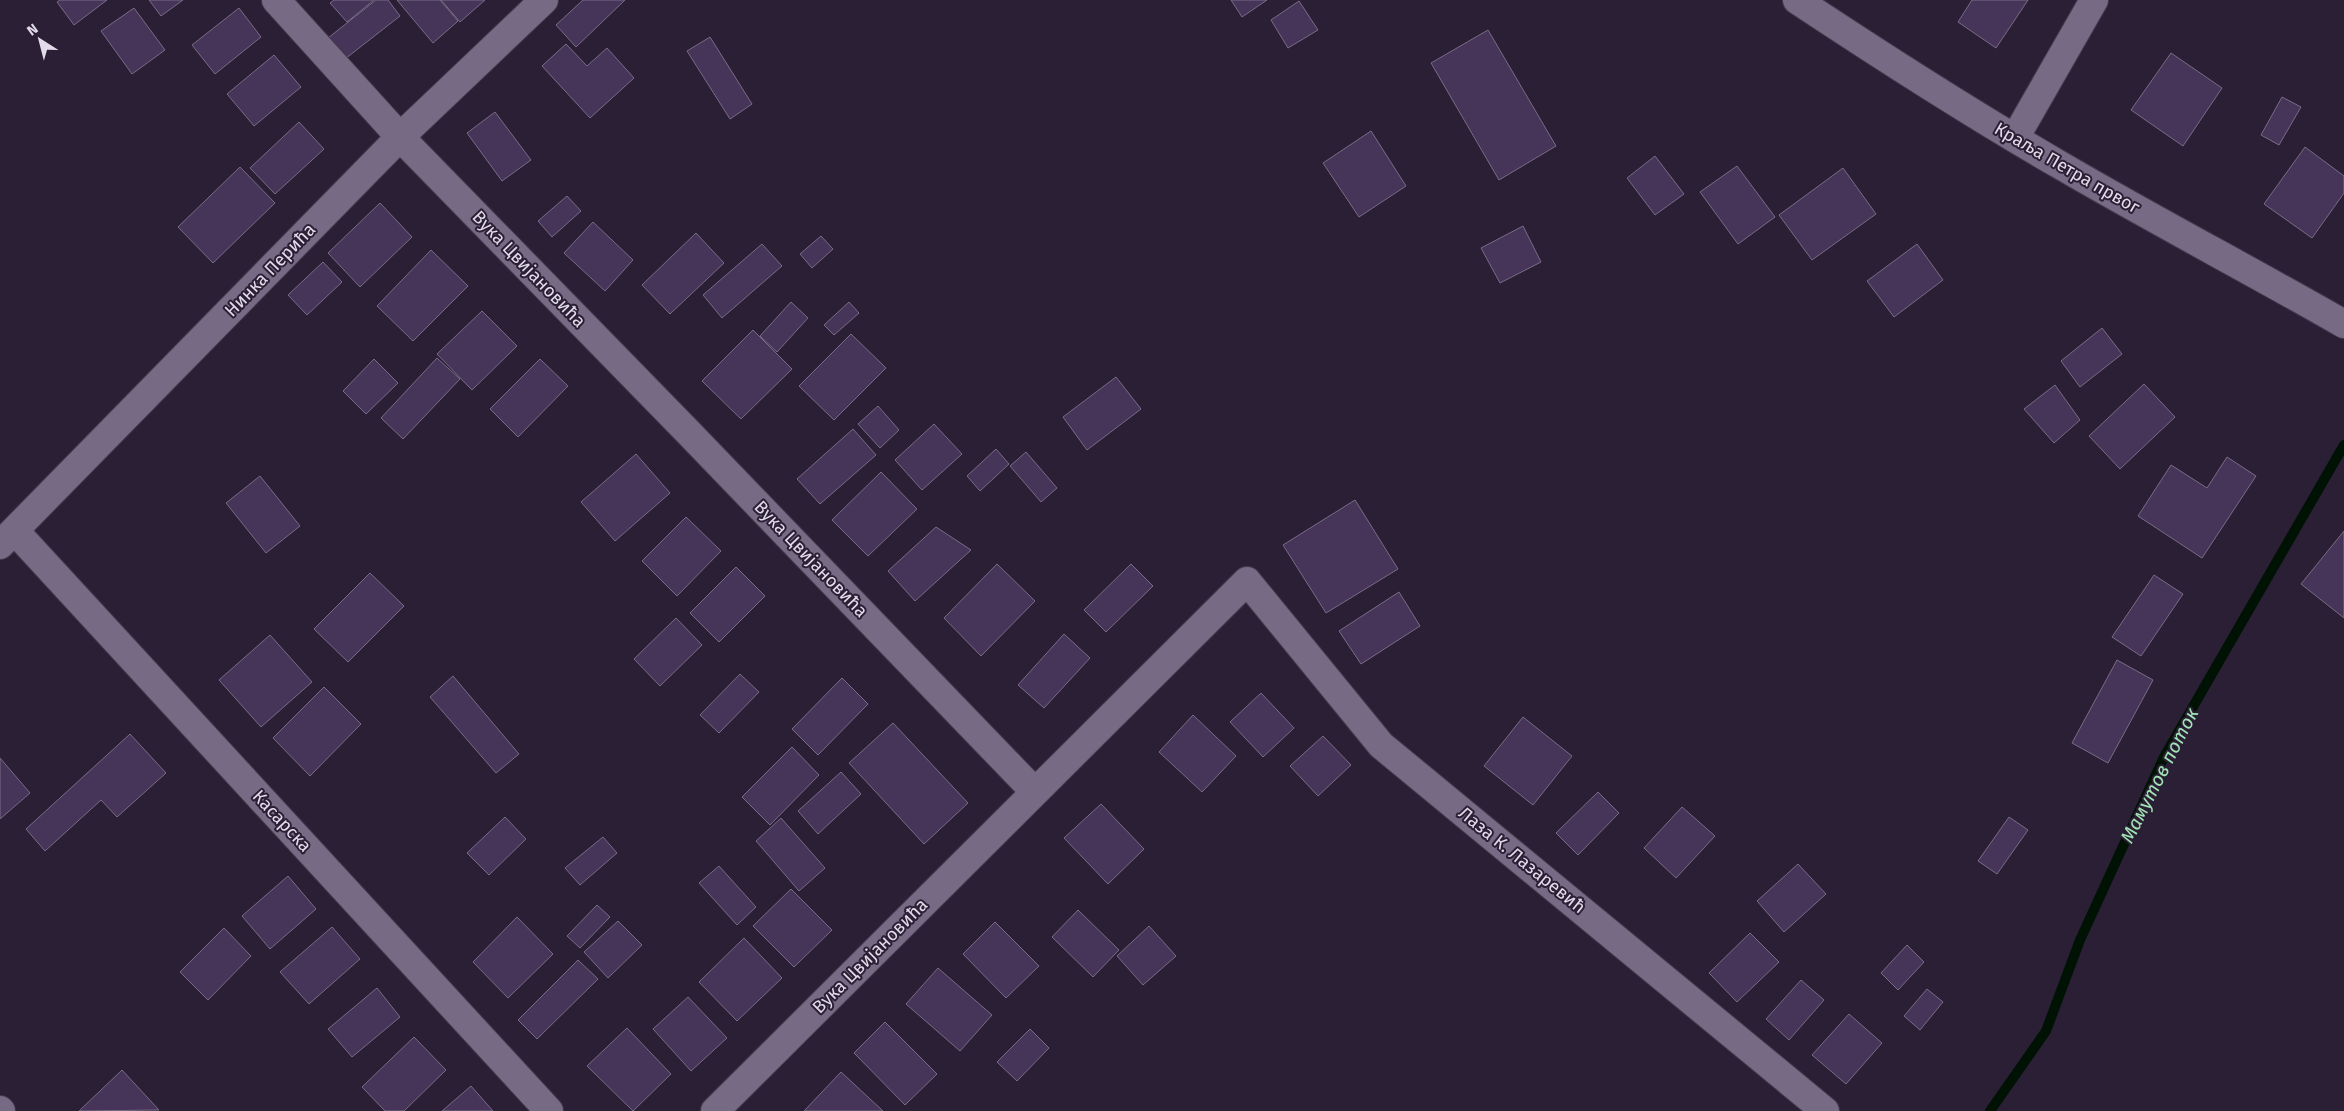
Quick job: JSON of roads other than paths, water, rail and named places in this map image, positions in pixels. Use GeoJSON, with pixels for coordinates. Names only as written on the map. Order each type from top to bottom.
{"type":"FeatureCollection","features":[{"type":"Feature","properties":{"kind":"street","name":"Вука Цвијановића"},"geometry":{"type":"LineString","coordinates":[[276,0],[400,137],[1035,792],[715,1111]]}},
{"type":"Feature","properties":{"kind":"street","name":"Нинка Перића"},"geometry":{"type":"LineString","coordinates":[[7,538],[400,137],[544,0]]}},
{"type":"Feature","properties":{"kind":"street","name":"Краља Петра првог"},"geometry":{"type":"LineString","coordinates":[[1797,0],[1891,63],[2015,138],[2344,324]]}},
{"type":"Feature","properties":{"kind":"street"},"geometry":{"type":"LineString","coordinates":[[2015,138],[2094,0]]}},
{"type":"Feature","properties":{"kind":"street","name":"Касарска"},"geometry":{"type":"LineString","coordinates":[[7,538],[549,1111]]}},
{"type":"Feature","properties":{"kind":"street","name":"Лаза К. Лазаревић"},"geometry":{"type":"LineString","coordinates":[[1035,792],[1248,581],[1381,745],[1825,1111]]}},
{"type":"Feature","properties":{"kind":"waterway","name":"Мамутов поток"},"geometry":{"type":"LineString","coordinates":[[1990,1111],[2046,1031],[2080,940],[2164,757],[2344,445]]}}]}
